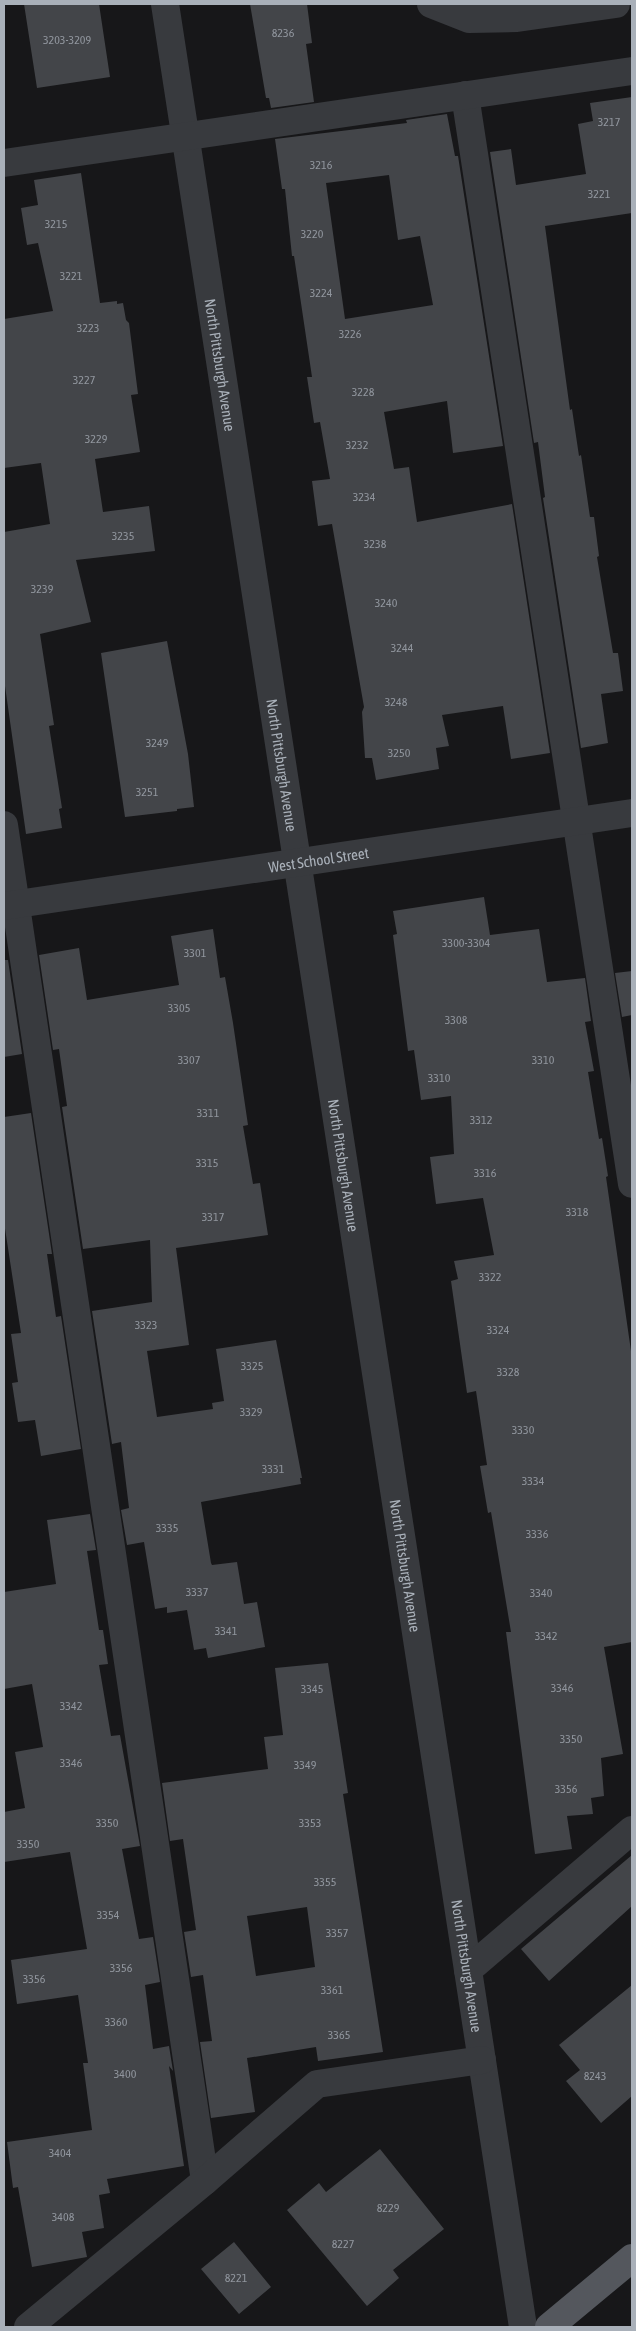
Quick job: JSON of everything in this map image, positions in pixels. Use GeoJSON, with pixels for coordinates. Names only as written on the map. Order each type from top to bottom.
{"type":"FeatureCollection","features":[{"type":"Feature","properties":{"kind":"main road"},"geometry":{"type":"LineString","coordinates":[[548,2327],[632,2258]]}},
{"type":"Feature","properties":{"kind":"street","name":"North Pittsburgh Avenue"},"geometry":{"type":"LineString","coordinates":[[165,4],[523,2327]]}},
{"type":"Feature","properties":{"kind":"street"},"geometry":{"type":"LineString","coordinates":[[431,4],[469,19],[517,18],[616,4]]}},
{"type":"Feature","properties":{"kind":"street"},"geometry":{"type":"LineString","coordinates":[[4,163],[632,70]]}},
{"type":"Feature","properties":{"kind":"street"},"geometry":{"type":"LineString","coordinates":[[465,95],[632,1184]]}},
{"type":"Feature","properties":{"kind":"street","name":"West School Street"},"geometry":{"type":"LineString","coordinates":[[10,905],[632,813]]}},
{"type":"Feature","properties":{"kind":"street"},"geometry":{"type":"LineString","coordinates":[[4,825],[10,905],[205,2181]]}},
{"type":"Feature","properties":{"kind":"street"},"geometry":{"type":"LineString","coordinates":[[468,1970],[632,1830]]}},
{"type":"Feature","properties":{"kind":"street"},"geometry":{"type":"LineString","coordinates":[[28,2327],[205,2181],[317,2084],[482,2060]]}},
{"type":"Feature","properties":{"kind":"building"},"geometry":{"type":"Polygon","coordinates":[[[24,4],[99,4],[110,77],[37,88],[24,4]]]}},
{"type":"Feature","properties":{"kind":"building"},"geometry":{"type":"Polygon","coordinates":[[[250,4],[307,4],[312,43],[306,44],[314,102],[271,108],[269,98],[266,98],[250,4]]]}},
{"type":"Feature","properties":{"kind":"building"},"geometry":{"type":"Polygon","coordinates":[[[632,97],[632,213],[545,226],[570,410],[572,409],[579,456],[581,455],[590,517],[594,517],[599,556],[597,557],[613,653],[618,653],[623,691],[601,694],[608,743],[581,748],[543,498],[545,497],[538,442],[534,443],[490,152],[511,149],[516,185],[586,174],[578,124],[593,121],[590,103],[632,97]]]}},
{"type":"Feature","properties":{"kind":"building"},"geometry":{"type":"Polygon","coordinates":[[[447,114],[455,156],[458,156],[503,446],[453,453],[447,401],[384,412],[394,469],[409,467],[417,522],[512,504],[550,753],[511,759],[503,706],[442,715],[449,746],[436,748],[439,769],[376,780],[372,758],[365,758],[362,712],[364,707],[332,524],[318,526],[312,481],[330,479],[320,422],[314,423],[307,377],[312,377],[294,256],[292,256],[285,189],[282,189],[275,139],[407,123],[406,120],[447,114]],[[389,175],[326,183],[345,319],[433,305],[420,236],[398,240],[389,175]]]}},
{"type":"Feature","properties":{"kind":"building"},"geometry":{"type":"Polygon","coordinates":[[[81,173],[100,303],[117,301],[117,304],[123,303],[126,320],[129,323],[138,394],[131,395],[140,452],[95,459],[103,512],[149,506],[155,551],[76,560],[91,622],[40,634],[54,725],[49,726],[62,808],[59,809],[62,828],[26,834],[4,679],[4,532],[50,524],[41,463],[4,468],[4,319],[53,311],[38,243],[27,245],[21,208],[38,205],[34,180],[81,173]]]}},
{"type":"Feature","properties":{"kind":"building"},"geometry":{"type":"Polygon","coordinates":[[[167,641],[188,754],[194,807],[177,809],[177,811],[125,817],[101,653],[167,641]]]}},
{"type":"Feature","properties":{"kind":"building"},"geometry":{"type":"Polygon","coordinates":[[[484,897],[490,935],[539,929],[547,982],[585,978],[591,1021],[585,1022],[594,1071],[588,1072],[599,1139],[602,1138],[608,1176],[606,1177],[632,1358],[632,1642],[604,1647],[623,1754],[601,1758],[604,1796],[591,1798],[593,1814],[567,1816],[572,1849],[535,1854],[506,1632],[511,1632],[491,1512],[488,1513],[480,1466],[487,1465],[476,1391],[467,1393],[451,1281],[458,1279],[454,1261],[494,1255],[483,1198],[436,1204],[430,1157],[454,1154],[451,1096],[421,1100],[414,1050],[408,1051],[393,935],[397,934],[393,911],[484,897]]]}},
{"type":"Feature","properties":{"kind":"building"},"geometry":{"type":"Polygon","coordinates":[[[213,929],[220,978],[225,977],[233,1023],[248,1125],[243,1126],[253,1184],[260,1183],[268,1235],[176,1248],[189,1345],[147,1351],[157,1417],[213,1409],[212,1403],[224,1401],[216,1349],[276,1340],[302,1478],[300,1478],[301,1484],[201,1502],[211,1563],[212,1565],[237,1562],[244,1604],[257,1602],[265,1647],[208,1658],[206,1648],[194,1650],[187,1610],[167,1613],[167,1607],[155,1609],[144,1542],[127,1545],[121,1510],[129,1508],[121,1442],[112,1444],[92,1311],[152,1302],[150,1240],[83,1249],[62,1107],[67,1106],[59,1049],[53,1050],[39,955],[79,948],[87,1000],[179,985],[171,936],[213,929]]]}},
{"type":"Feature","properties":{"kind":"building"},"geometry":{"type":"Polygon","coordinates":[[[4,960],[8,960],[22,1054],[4,1057],[4,960]]]}},
{"type":"Feature","properties":{"kind":"building"},"geometry":{"type":"Polygon","coordinates":[[[632,971],[632,1015],[622,1017],[615,973],[632,971]]]}},
{"type":"Feature","properties":{"kind":"building"},"geometry":{"type":"Polygon","coordinates":[[[31,1113],[52,1254],[47,1254],[56,1317],[61,1316],[81,1449],[41,1456],[35,1420],[18,1422],[12,1383],[18,1382],[11,1334],[21,1333],[4,1222],[4,1117],[31,1113]]]}},
{"type":"Feature","properties":{"kind":"building"},"geometry":{"type":"Polygon","coordinates":[[[90,1514],[96,1550],[87,1551],[99,1630],[103,1630],[108,1664],[99,1665],[111,1736],[120,1735],[140,1846],[122,1849],[139,1939],[153,1937],[160,1982],[145,1985],[153,2049],[169,2046],[173,2071],[169,2066],[184,2166],[107,2179],[110,2193],[99,2195],[104,2228],[82,2232],[87,2257],[32,2267],[18,2187],[13,2188],[7,2142],[92,2130],[83,2063],[88,2063],[78,1995],[17,2004],[11,1960],[87,1949],[70,1852],[4,1862],[4,1812],[25,1808],[15,1752],[43,1747],[32,1684],[4,1689],[4,1592],[56,1584],[47,1520],[90,1514]]]}},
{"type":"Feature","properties":{"kind":"building"},"geometry":{"type":"Polygon","coordinates":[[[328,1663],[348,1793],[343,1794],[383,2052],[318,2061],[316,2047],[247,2058],[255,2112],[211,2118],[200,2042],[212,2041],[203,1975],[191,1977],[184,1932],[196,1930],[183,1839],[170,1841],[162,1783],[268,1769],[264,1737],[283,1735],[275,1668],[328,1663]],[[307,1907],[247,1916],[256,1976],[315,1967],[307,1907]]]}},
{"type":"Feature","properties":{"kind":"building"},"geometry":{"type":"Polygon","coordinates":[[[632,1855],[632,1906],[549,1981],[521,1949],[632,1855]]]}},
{"type":"Feature","properties":{"kind":"building"},"geometry":{"type":"Polygon","coordinates":[[[632,1985],[632,2096],[601,2123],[566,2081],[580,2070],[559,2045],[632,1985]]]}},
{"type":"Feature","properties":{"kind":"building"},"geometry":{"type":"Polygon","coordinates":[[[380,2149],[444,2229],[393,2270],[399,2278],[367,2306],[287,2210],[319,2183],[326,2192],[380,2149]]]}},
{"type":"Feature","properties":{"kind":"building"},"geometry":{"type":"Polygon","coordinates":[[[234,2242],[271,2287],[239,2314],[201,2269],[234,2242]]]}}]}
